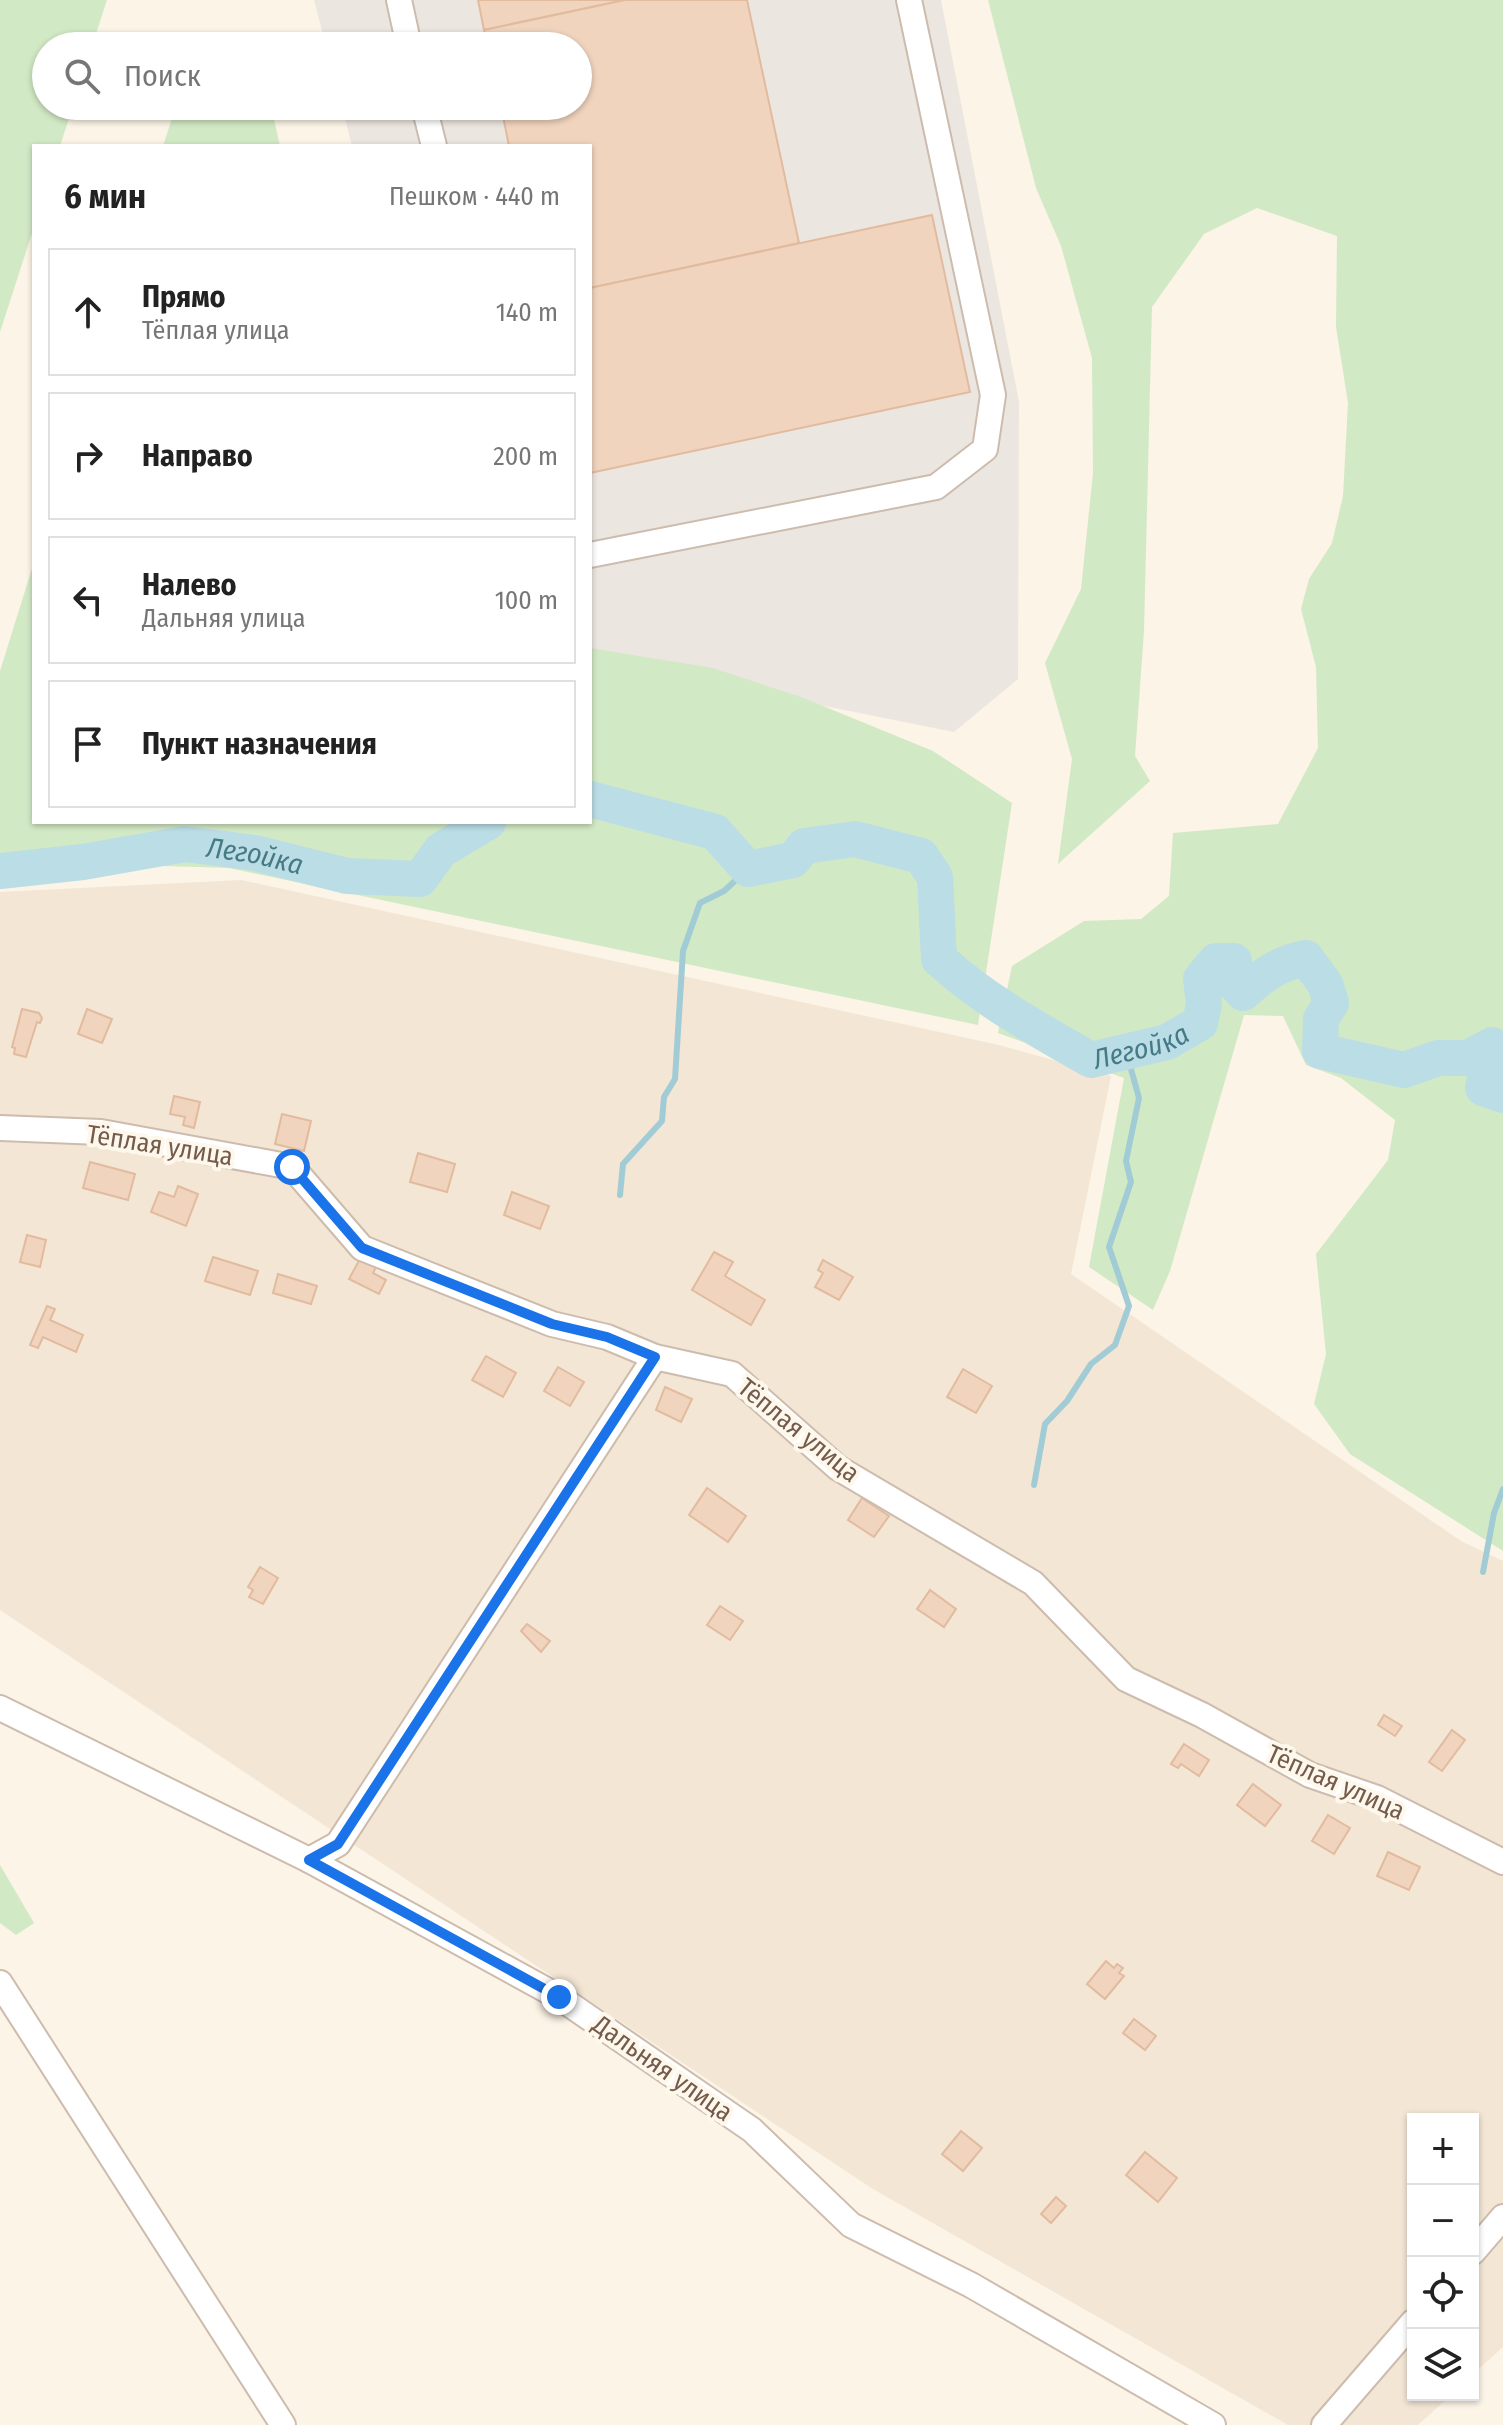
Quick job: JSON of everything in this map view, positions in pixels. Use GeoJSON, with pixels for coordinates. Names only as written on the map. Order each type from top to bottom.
{"type":"FeatureCollection","features":[{"type":"Feature","properties":{"kind":"street"},"geometry":{"type":"LineString","coordinates":[[399,0],[406,32]]}},
{"type":"Feature","properties":{"kind":"street"},"geometry":{"type":"LineString","coordinates":[[592,555],[936,487],[985,449],[993,395],[909,0]]}},
{"type":"Feature","properties":{"kind":"street"},"geometry":{"type":"LineString","coordinates":[[428,120],[434,144]]}},
{"type":"Feature","properties":{"kind":"street","name":"Тёплая улица"},"geometry":{"type":"LineString","coordinates":[[0,1128],[101,1132],[292,1167],[362,1248],[552,1324],[607,1337],[655,1357],[732,1374],[838,1468],[1033,1583],[1126,1679],[1202,1715],[1310,1775],[1377,1798],[1503,1862]]}},
{"type":"Feature","properties":{"kind":"street"},"geometry":{"type":"LineString","coordinates":[[309,1860],[338,1844],[655,1357]]}},
{"type":"Feature","properties":{"kind":"street","name":"Дальняя улица"},"geometry":{"type":"LineString","coordinates":[[0,1708],[309,1860],[559,1997],[752,2130],[851,2225],[971,2285],[1213,2425]]}},
{"type":"Feature","properties":{"kind":"street"},"geometry":{"type":"LineString","coordinates":[[0,1983],[283,2425]]}},
{"type":"Feature","properties":{"kind":"street"},"geometry":{"type":"LineString","coordinates":[[1479,2245],[1503,2217]]}},
{"type":"Feature","properties":{"kind":"street"},"geometry":{"type":"LineString","coordinates":[[1324,2425],[1407,2329]]}},
{"type":"Feature","properties":{"kind":"shaded area"},"geometry":{"type":"Polygon","coordinates":[[[314,0],[941,0],[1019,402],[1018,679],[954,732],[592,659],[592,144],[352,144],[346,120],[592,120],[592,32],[322,32],[314,0]]]}},
{"type":"Feature","properties":{"kind":"shaded area"},"geometry":{"type":"Polygon","coordinates":[[[241,880],[999,1045],[1111,1076],[1071,1274],[1461,1541],[1503,1561],[1503,2347],[1479,2369],[1479,2113],[1407,2113],[1407,2401],[1444,2401],[1418,2425],[1288,2425],[873,2189],[0,1610],[0,892],[241,880]]]}},
{"type":"Feature","properties":{"kind":"green space"},"geometry":{"type":"Polygon","coordinates":[[[0,0],[107,0],[97,32],[32,32],[32,120],[68,120],[61,144],[32,144],[32,233],[0,332],[0,0]]]}},
{"type":"Feature","properties":{"kind":"green space"},"geometry":{"type":"Polygon","coordinates":[[[988,0],[1503,0],[1503,1551],[1350,1454],[1314,1404],[1326,1354],[1316,1254],[1388,1160],[1395,1120],[1341,1078],[1306,1065],[1283,1016],[1244,1015],[1170,1271],[1153,1310],[1089,1267],[1124,1078],[998,1033],[1012,966],[1084,921],[1141,919],[1169,896],[1173,833],[1278,824],[1318,748],[1316,667],[1301,609],[1309,579],[1332,543],[1343,496],[1348,403],[1336,327],[1337,236],[1257,208],[1204,234],[1152,307],[1144,631],[1135,756],[1150,781],[1058,864],[1072,759],[1045,663],[1081,589],[1093,473],[1092,358],[1061,246],[1036,188],[988,0]]]}},
{"type":"Feature","properties":{"kind":"green space"},"geometry":{"type":"Polygon","coordinates":[[[171,120],[274,120],[280,144],[164,144],[171,120]]]}},
{"type":"Feature","properties":{"kind":"green space"},"geometry":{"type":"Polygon","coordinates":[[[32,568],[32,824],[592,824],[592,648],[713,668],[801,697],[933,751],[1012,803],[978,1025],[229,868],[0,861],[0,671],[32,568]]]}},
{"type":"Feature","properties":{"kind":"green space"},"geometry":{"type":"Polygon","coordinates":[[[0,1865],[34,1923],[16,1935],[0,1923],[0,1865]]]}},
{"type":"Feature","properties":{"kind":"building"},"geometry":{"type":"Polygon","coordinates":[[[478,0],[625,0],[484,30],[478,0]]]}},
{"type":"Feature","properties":{"kind":"building"},"geometry":{"type":"Polygon","coordinates":[[[625,0],[747,0],[799,243],[592,288],[592,144],[509,144],[504,120],[592,120],[592,32],[484,30],[625,0]]]}},
{"type":"Feature","properties":{"kind":"building"},"geometry":{"type":"Polygon","coordinates":[[[932,215],[970,392],[592,473],[592,288],[932,215]]]}},
{"type":"Feature","properties":{"kind":"building"},"geometry":{"type":"Polygon","coordinates":[[[22,1009],[39,1013],[42,1018],[40,1023],[37,1022],[26,1057],[14,1054],[15,1048],[12,1047],[22,1009]]]}},
{"type":"Feature","properties":{"kind":"building"},"geometry":{"type":"Polygon","coordinates":[[[87,1009],[112,1019],[102,1043],[78,1034],[87,1009]]]}},
{"type":"Feature","properties":{"kind":"building"},"geometry":{"type":"Polygon","coordinates":[[[174,1096],[200,1102],[194,1128],[183,1125],[185,1117],[170,1114],[174,1096]]]}},
{"type":"Feature","properties":{"kind":"building"},"geometry":{"type":"Polygon","coordinates":[[[282,1114],[311,1121],[304,1151],[275,1144],[282,1114]]]}},
{"type":"Feature","properties":{"kind":"building"},"geometry":{"type":"Polygon","coordinates":[[[418,1153],[455,1164],[447,1192],[410,1182],[418,1153]]]}},
{"type":"Feature","properties":{"kind":"building"},"geometry":{"type":"Polygon","coordinates":[[[90,1162],[135,1174],[128,1200],[83,1188],[90,1162]]]}},
{"type":"Feature","properties":{"kind":"building"},"geometry":{"type":"Polygon","coordinates":[[[178,1186],[198,1194],[186,1226],[151,1212],[159,1192],[174,1197],[178,1186]]]}},
{"type":"Feature","properties":{"kind":"building"},"geometry":{"type":"Polygon","coordinates":[[[512,1192],[549,1206],[540,1229],[504,1215],[512,1192]]]}},
{"type":"Feature","properties":{"kind":"building"},"geometry":{"type":"Polygon","coordinates":[[[27,1235],[46,1240],[40,1267],[20,1262],[27,1235]]]}},
{"type":"Feature","properties":{"kind":"building"},"geometry":{"type":"Polygon","coordinates":[[[714,1252],[733,1262],[725,1276],[765,1300],[751,1325],[692,1290],[714,1252]]]}},
{"type":"Feature","properties":{"kind":"building"},"geometry":{"type":"Polygon","coordinates":[[[213,1257],[258,1271],[250,1295],[205,1281],[213,1257]]]}},
{"type":"Feature","properties":{"kind":"building"},"geometry":{"type":"Polygon","coordinates":[[[361,1257],[377,1265],[373,1273],[386,1280],[379,1294],[349,1279],[361,1257]]]}},
{"type":"Feature","properties":{"kind":"building"},"geometry":{"type":"Polygon","coordinates":[[[823,1260],[853,1277],[839,1300],[815,1287],[823,1273],[818,1270],[823,1260]]]}},
{"type":"Feature","properties":{"kind":"building"},"geometry":{"type":"Polygon","coordinates":[[[278,1274],[317,1286],[311,1304],[273,1293],[278,1274]]]}},
{"type":"Feature","properties":{"kind":"building"},"geometry":{"type":"Polygon","coordinates":[[[47,1306],[55,1309],[50,1320],[83,1335],[76,1352],[43,1337],[38,1348],[30,1345],[47,1306]]]}},
{"type":"Feature","properties":{"kind":"building"},"geometry":{"type":"Polygon","coordinates":[[[486,1356],[516,1373],[503,1397],[472,1380],[486,1356]]]}},
{"type":"Feature","properties":{"kind":"building"},"geometry":{"type":"Polygon","coordinates":[[[558,1367],[584,1382],[570,1406],[544,1391],[558,1367]]]}},
{"type":"Feature","properties":{"kind":"building"},"geometry":{"type":"Polygon","coordinates":[[[963,1369],[992,1386],[976,1413],[947,1397],[963,1369]]]}},
{"type":"Feature","properties":{"kind":"building"},"geometry":{"type":"Polygon","coordinates":[[[665,1387],[692,1399],[681,1422],[656,1410],[665,1387]]]}},
{"type":"Feature","properties":{"kind":"building"},"geometry":{"type":"Polygon","coordinates":[[[707,1488],[746,1516],[728,1542],[689,1515],[707,1488]]]}},
{"type":"Feature","properties":{"kind":"building"},"geometry":{"type":"Polygon","coordinates":[[[862,1498],[889,1516],[874,1537],[848,1520],[862,1498]]]}},
{"type":"Feature","properties":{"kind":"building"},"geometry":{"type":"Polygon","coordinates":[[[260,1567],[278,1578],[263,1604],[249,1597],[253,1590],[248,1587],[260,1567]]]}},
{"type":"Feature","properties":{"kind":"building"},"geometry":{"type":"Polygon","coordinates":[[[930,1590],[956,1609],[944,1627],[917,1609],[930,1590]]]}},
{"type":"Feature","properties":{"kind":"building"},"geometry":{"type":"Polygon","coordinates":[[[720,1606],[743,1621],[730,1640],[707,1625],[720,1606]]]}},
{"type":"Feature","properties":{"kind":"building"},"geometry":{"type":"Polygon","coordinates":[[[527,1624],[550,1641],[541,1652],[521,1631],[527,1624]]]}},
{"type":"Feature","properties":{"kind":"building"},"geometry":{"type":"Polygon","coordinates":[[[1384,1715],[1402,1726],[1395,1736],[1378,1725],[1384,1715]]]}},
{"type":"Feature","properties":{"kind":"building"},"geometry":{"type":"Polygon","coordinates":[[[1452,1730],[1465,1740],[1442,1771],[1429,1762],[1452,1730]]]}},
{"type":"Feature","properties":{"kind":"building"},"geometry":{"type":"Polygon","coordinates":[[[1184,1744],[1209,1760],[1199,1776],[1181,1764],[1178,1768],[1171,1764],[1184,1744]]]}},
{"type":"Feature","properties":{"kind":"building"},"geometry":{"type":"Polygon","coordinates":[[[1253,1784],[1281,1805],[1265,1826],[1237,1805],[1253,1784]]]}},
{"type":"Feature","properties":{"kind":"building"},"geometry":{"type":"Polygon","coordinates":[[[1328,1815],[1350,1828],[1334,1854],[1312,1841],[1328,1815]]]}},
{"type":"Feature","properties":{"kind":"building"},"geometry":{"type":"Polygon","coordinates":[[[1388,1852],[1420,1867],[1409,1890],[1377,1876],[1388,1852]]]}},
{"type":"Feature","properties":{"kind":"building"},"geometry":{"type":"Polygon","coordinates":[[[1106,1961],[1114,1968],[1117,1964],[1123,1968],[1119,1973],[1124,1976],[1105,1999],[1087,1984],[1106,1961]]]}},
{"type":"Feature","properties":{"kind":"building"},"geometry":{"type":"Polygon","coordinates":[[[1134,2019],[1156,2036],[1145,2050],[1123,2033],[1134,2019]]]}},
{"type":"Feature","properties":{"kind":"building"},"geometry":{"type":"Polygon","coordinates":[[[961,2131],[982,2148],[963,2171],[942,2154],[961,2131]]]}},
{"type":"Feature","properties":{"kind":"building"},"geometry":{"type":"Polygon","coordinates":[[[1145,2152],[1177,2178],[1158,2202],[1126,2175],[1145,2152]]]}},
{"type":"Feature","properties":{"kind":"building"},"geometry":{"type":"Polygon","coordinates":[[[1056,2197],[1066,2206],[1051,2223],[1041,2214],[1056,2197]]]}},
{"type":"Feature","properties":{"kind":"waterway","name":"Легойка"},"geometry":{"type":"LineString","coordinates":[[592,800],[715,832],[748,869],[793,860],[804,846],[855,839],[921,856],[935,877],[939,959],[993,1001],[1091,1060],[1167,1042],[1200,1023],[1204,1004],[1201,979],[1216,961],[1234,961],[1233,982],[1243,993],[1272,971],[1306,958],[1325,984],[1331,1003],[1321,1019],[1320,1051],[1404,1070],[1438,1058],[1468,1058],[1492,1045],[1483,1088],[1503,1095]]}},
{"type":"Feature","properties":{"kind":"waterway","name":"Легойка"},"geometry":{"type":"LineString","coordinates":[[0,871],[83,862],[185,844],[255,853],[347,876],[420,879],[441,850],[485,824]]}},
{"type":"Feature","properties":{"kind":"waterway"},"geometry":{"type":"LineString","coordinates":[[620,1195],[623,1164],[662,1121],[664,1097],[675,1079],[683,951],[700,903],[724,891],[748,869]]}},
{"type":"Feature","properties":{"kind":"waterway"},"geometry":{"type":"LineString","coordinates":[[1034,1485],[1045,1424],[1067,1401],[1091,1364],[1115,1345],[1129,1306],[1109,1247],[1131,1182],[1126,1161],[1139,1098],[1126,1051]]}},
{"type":"Feature","properties":{"kind":"waterway"},"geometry":{"type":"LineString","coordinates":[[1483,1572],[1494,1513],[1503,1489]]}},
{"type":"Feature","properties":{"kind":"route"},"geometry":{"type":"LineString","coordinates":[[292,1167],[362,1248],[552,1324],[607,1337],[655,1357],[338,1844],[309,1860],[559,1997]]}}]}
